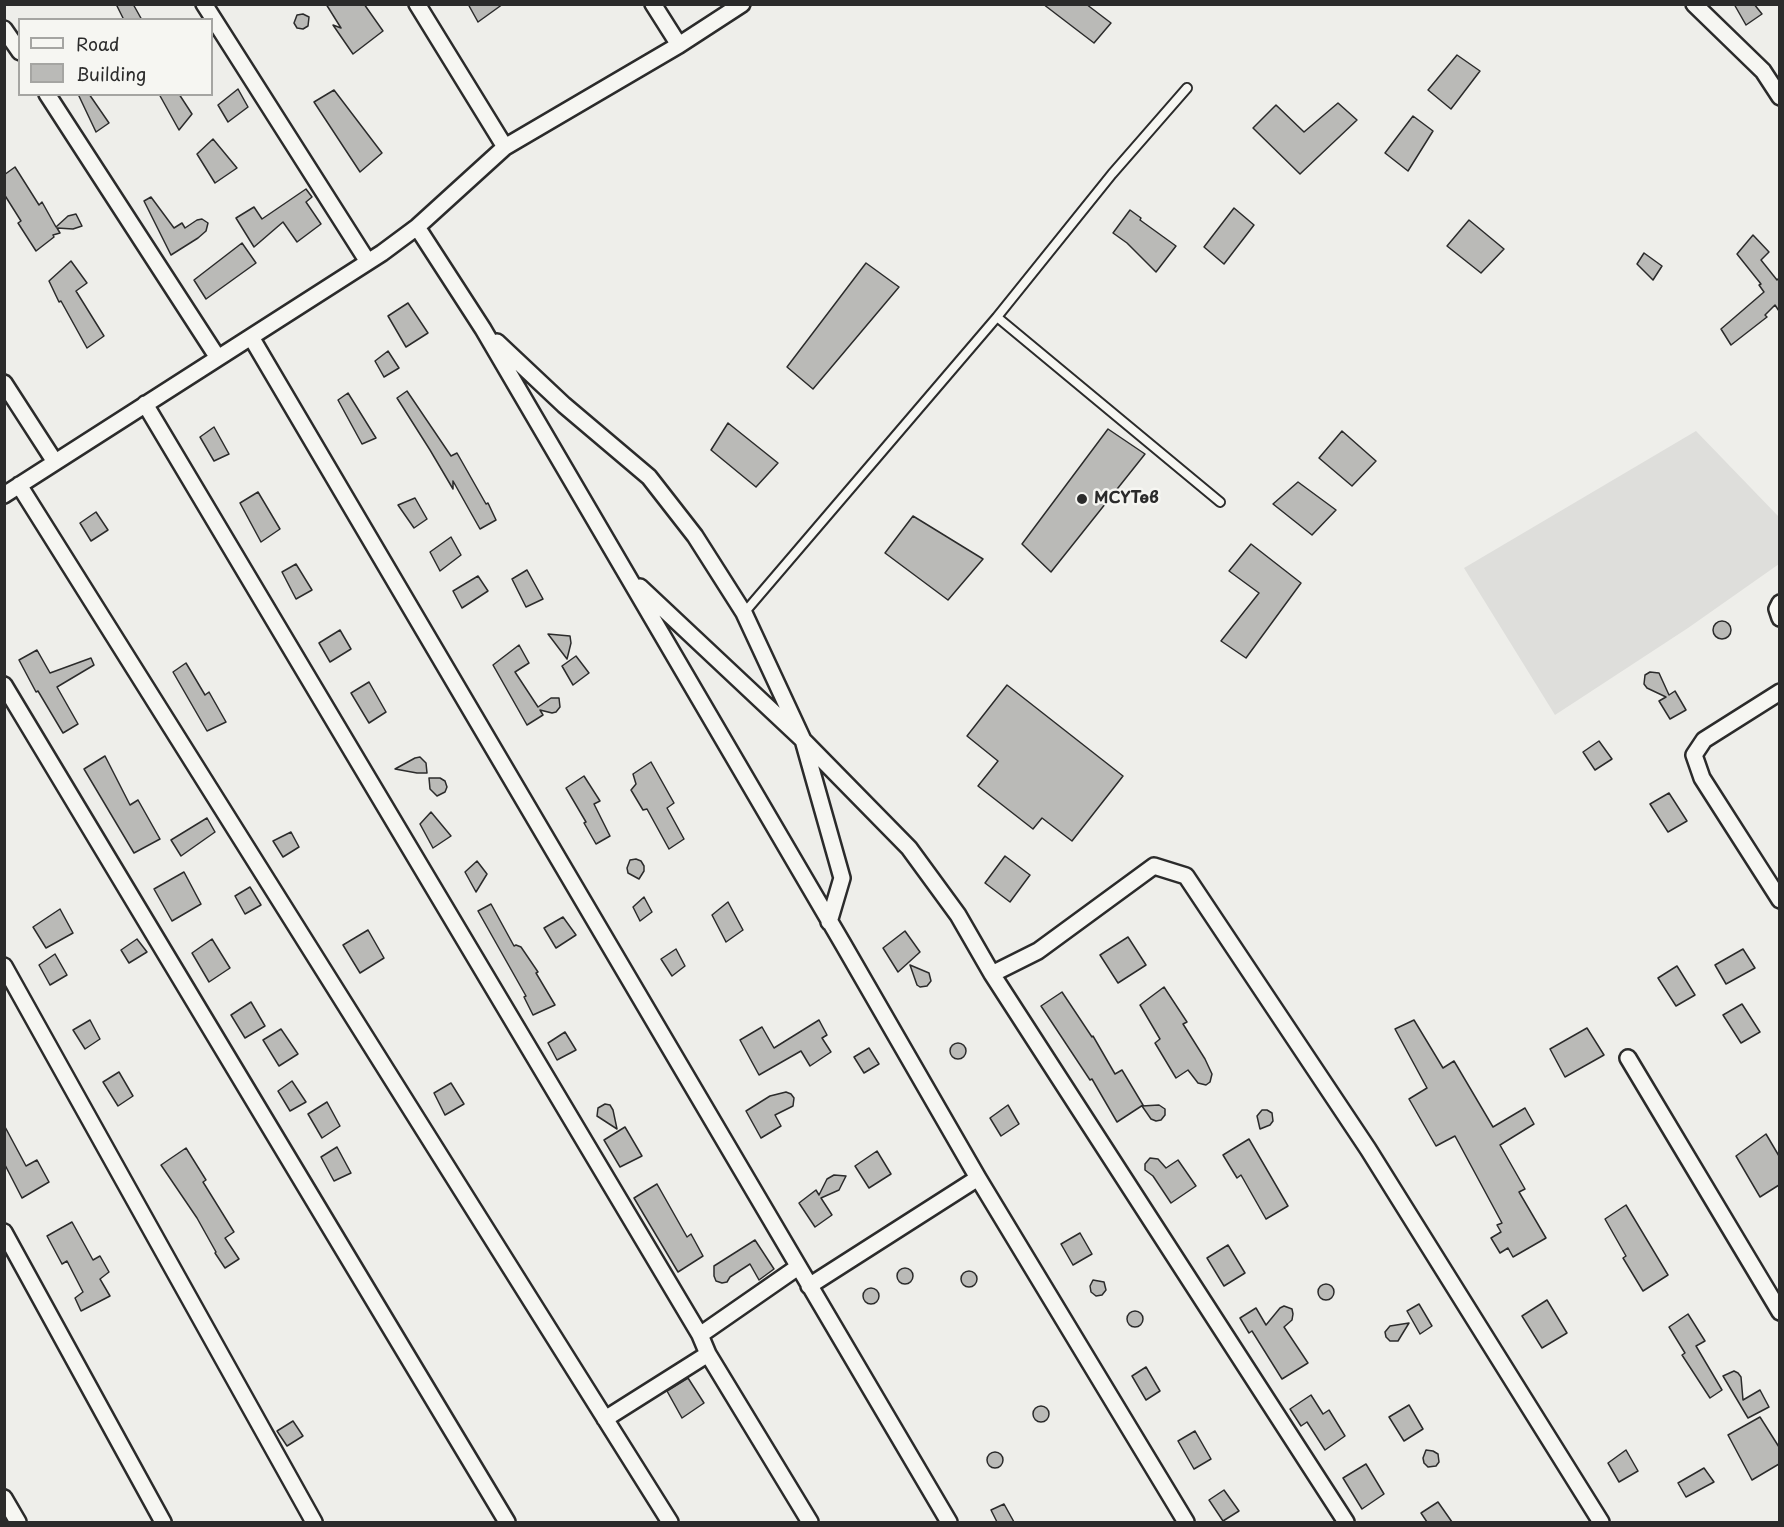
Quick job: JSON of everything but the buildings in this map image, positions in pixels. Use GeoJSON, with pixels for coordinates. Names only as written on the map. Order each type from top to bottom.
{"type":"FeatureCollection","features":[{"type":"Feature","properties":{"kind":"street"},"geometry":{"type":"LineString","coordinates":[[204,4],[213,18]]}},
{"type":"Feature","properties":{"kind":"street"},"geometry":{"type":"LineString","coordinates":[[417,4],[505,147]]}},
{"type":"Feature","properties":{"kind":"street"},"geometry":{"type":"LineString","coordinates":[[653,4],[679,45]]}},
{"type":"Feature","properties":{"kind":"street"},"geometry":{"type":"LineString","coordinates":[[4,495],[368,262],[417,228],[505,147],[679,45],[742,4]]}},
{"type":"Feature","properties":{"kind":"street"},"geometry":{"type":"LineString","coordinates":[[1694,4],[1763,71],[1779,97]]}},
{"type":"Feature","properties":{"kind":"street"},"geometry":{"type":"LineString","coordinates":[[213,18],[368,262]]}},
{"type":"Feature","properties":{"kind":"street"},"geometry":{"type":"LineString","coordinates":[[4,29],[18,49]]}},
{"type":"Feature","properties":{"kind":"street"},"geometry":{"type":"LineString","coordinates":[[48,96],[218,358]]}},
{"type":"Feature","properties":{"kind":"street"},"geometry":{"type":"LineString","coordinates":[[417,228],[483,329],[978,1178],[1186,1522]]}},
{"type":"Feature","properties":{"kind":"street"},"geometry":{"type":"LineString","coordinates":[[483,329],[564,405],[649,477],[695,536],[744,613],[803,740],[842,878],[829,922]]}},
{"type":"Feature","properties":{"kind":"street"},"geometry":{"type":"LineString","coordinates":[[251,336],[949,1522]]}},
{"type":"Feature","properties":{"kind":"street"},"geometry":{"type":"LineString","coordinates":[[4,383],[55,462]]}},
{"type":"Feature","properties":{"kind":"street"},"geometry":{"type":"LineString","coordinates":[[145,404],[810,1522]]}},
{"type":"Feature","properties":{"kind":"street"},"geometry":{"type":"LineString","coordinates":[[19,485],[670,1522]]}},
{"type":"Feature","properties":{"kind":"street"},"geometry":{"type":"LineString","coordinates":[[628,576],[803,740],[909,848],[958,915],[992,974],[1346,1522]]}},
{"type":"Feature","properties":{"kind":"street"},"geometry":{"type":"LineString","coordinates":[[1779,603],[1779,618]]}},
{"type":"Feature","properties":{"kind":"street"},"geometry":{"type":"LineString","coordinates":[[4,685],[507,1522]]}},
{"type":"Feature","properties":{"kind":"street"},"geometry":{"type":"LineString","coordinates":[[1779,692],[1704,740],[1694,755],[1702,778],[1779,900]]}},
{"type":"Feature","properties":{"kind":"street"},"geometry":{"type":"LineString","coordinates":[[992,974],[1038,951],[1154,866],[1186,876],[1368,1149],[1601,1522]]}},
{"type":"Feature","properties":{"kind":"street"},"geometry":{"type":"LineString","coordinates":[[4,966],[314,1522]]}},
{"type":"Feature","properties":{"kind":"street"},"geometry":{"type":"LineString","coordinates":[[1628,1058],[1779,1312]]}},
{"type":"Feature","properties":{"kind":"street"},"geometry":{"type":"LineString","coordinates":[[809,1286],[978,1178]]}},
{"type":"Feature","properties":{"kind":"street"},"geometry":{"type":"LineString","coordinates":[[4,1232],[163,1522]]}},
{"type":"Feature","properties":{"kind":"street"},"geometry":{"type":"LineString","coordinates":[[700,1335],[798,1267]]}},
{"type":"Feature","properties":{"kind":"street"},"geometry":{"type":"LineString","coordinates":[[605,1419],[708,1354]]}},
{"type":"Feature","properties":{"kind":"street"},"geometry":{"type":"LineString","coordinates":[[4,1498],[18,1522]]}},
{"type":"Feature","properties":{"kind":"lane"},"geometry":{"type":"LineString","coordinates":[[744,613],[997,317],[1112,174],[1187,88]]}},
{"type":"Feature","properties":{"kind":"lane"},"geometry":{"type":"LineString","coordinates":[[997,317],[1220,502]]}},
{"type":"Feature","properties":{"kind":"shaded area"},"geometry":{"type":"Polygon","coordinates":[[[1696,431],[1779,517],[1779,564],[1688,628],[1555,715],[1464,568],[1696,431]]]}},
{"type":"Feature","properties":{"kind":"place","name":"МСҮТөв"},"geometry":{"type":"Point","coordinates":[1082,499]}}]}
